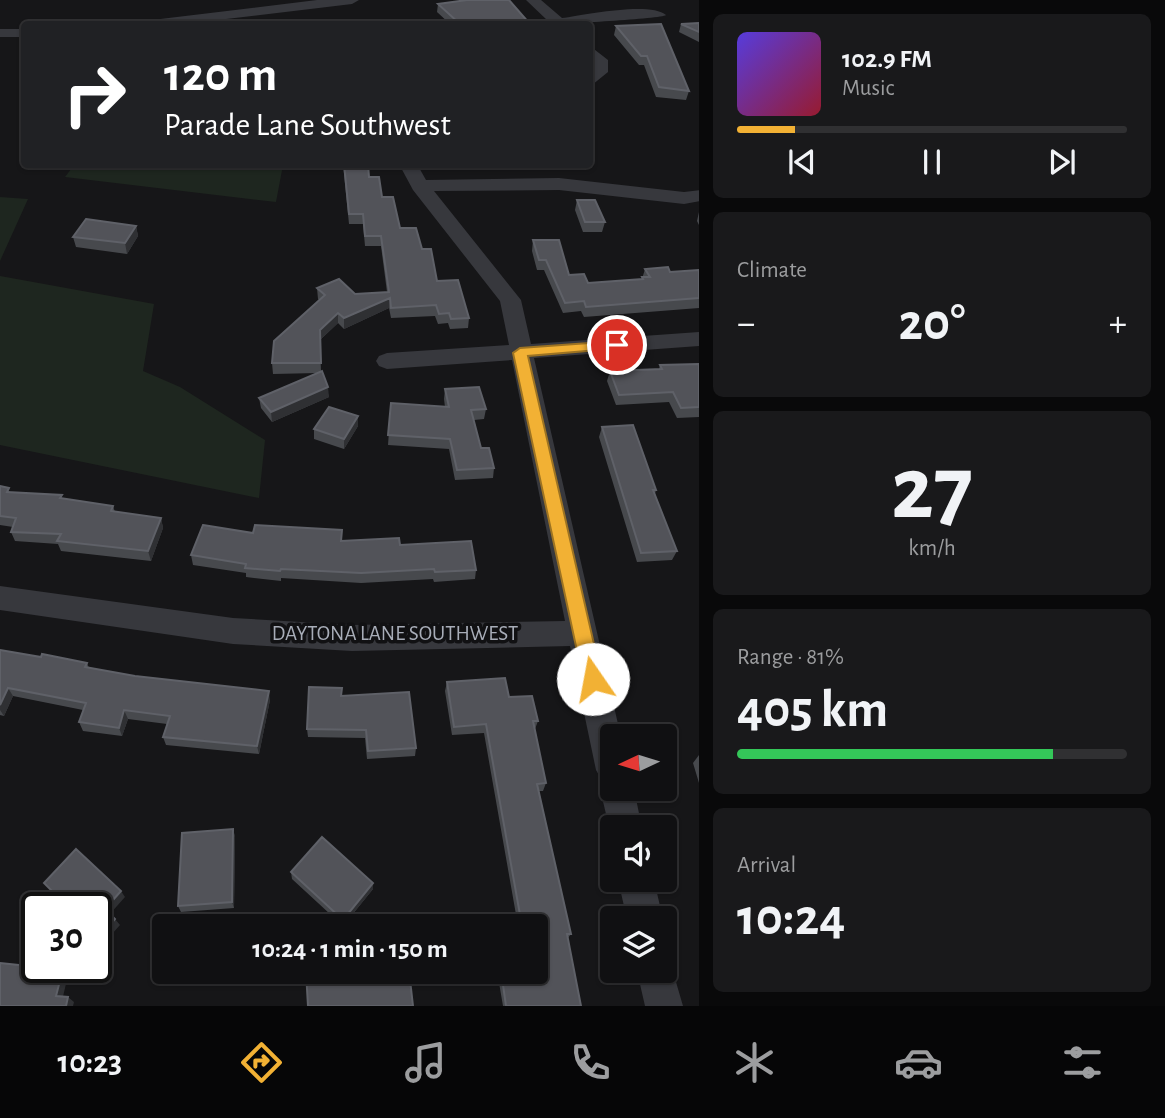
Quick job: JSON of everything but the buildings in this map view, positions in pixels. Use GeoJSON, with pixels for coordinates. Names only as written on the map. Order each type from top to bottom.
{"type":"FeatureCollection","features":[{"type":"Feature","properties":{"kind":"street"},"geometry":{"type":"LineString","coordinates":[[173,21],[283,5],[352,0]]}},
{"type":"Feature","properties":{"kind":"street"},"geometry":{"type":"LineString","coordinates":[[533,0],[556,21]]}},
{"type":"Feature","properties":{"kind":"street"},"geometry":{"type":"LineString","coordinates":[[579,21],[625,14],[659,15]]}},
{"type":"Feature","properties":{"kind":"street"},"geometry":{"type":"LineString","coordinates":[[0,33],[21,33]]}},
{"type":"Feature","properties":{"kind":"street"},"geometry":{"type":"LineString","coordinates":[[593,54],[600,60],[600,72],[593,79]]}},
{"type":"Feature","properties":{"kind":"street"},"geometry":{"type":"LineString","coordinates":[[414,175],[559,184],[684,198],[699,195]]}},
{"type":"Feature","properties":{"kind":"street"},"geometry":{"type":"LineString","coordinates":[[414,175],[509,300],[602,724]]}},
{"type":"Feature","properties":{"kind":"street"},"geometry":{"type":"LineString","coordinates":[[387,361],[699,339]]}},
{"type":"Feature","properties":{"kind":"street","name":"DAYTONA LANE SOUTHWEST"},"geometry":{"type":"LineString","coordinates":[[0,598],[233,631],[352,638],[583,633]]}},
{"type":"Feature","properties":{"kind":"street"},"geometry":{"type":"LineString","coordinates":[[659,983],[664,1006]]}},
{"type":"Feature","properties":{"kind":"shaded area"},"geometry":{"type":"Polygon","coordinates":[[[72,168],[282,168],[276,202],[65,177],[72,168]]]}},
{"type":"Feature","properties":{"kind":"shaded area"},"geometry":{"type":"Polygon","coordinates":[[[0,197],[28,199],[0,261],[0,197]]]}},
{"type":"Feature","properties":{"kind":"shaded area"},"geometry":{"type":"Polygon","coordinates":[[[0,276],[154,304],[143,371],[180,387],[265,440],[259,498],[0,445],[0,276]]]}},
{"type":"Feature","properties":{"kind":"route"},"geometry":{"type":"LineString","coordinates":[[593,679],[520,353],[617,345]]}}]}
